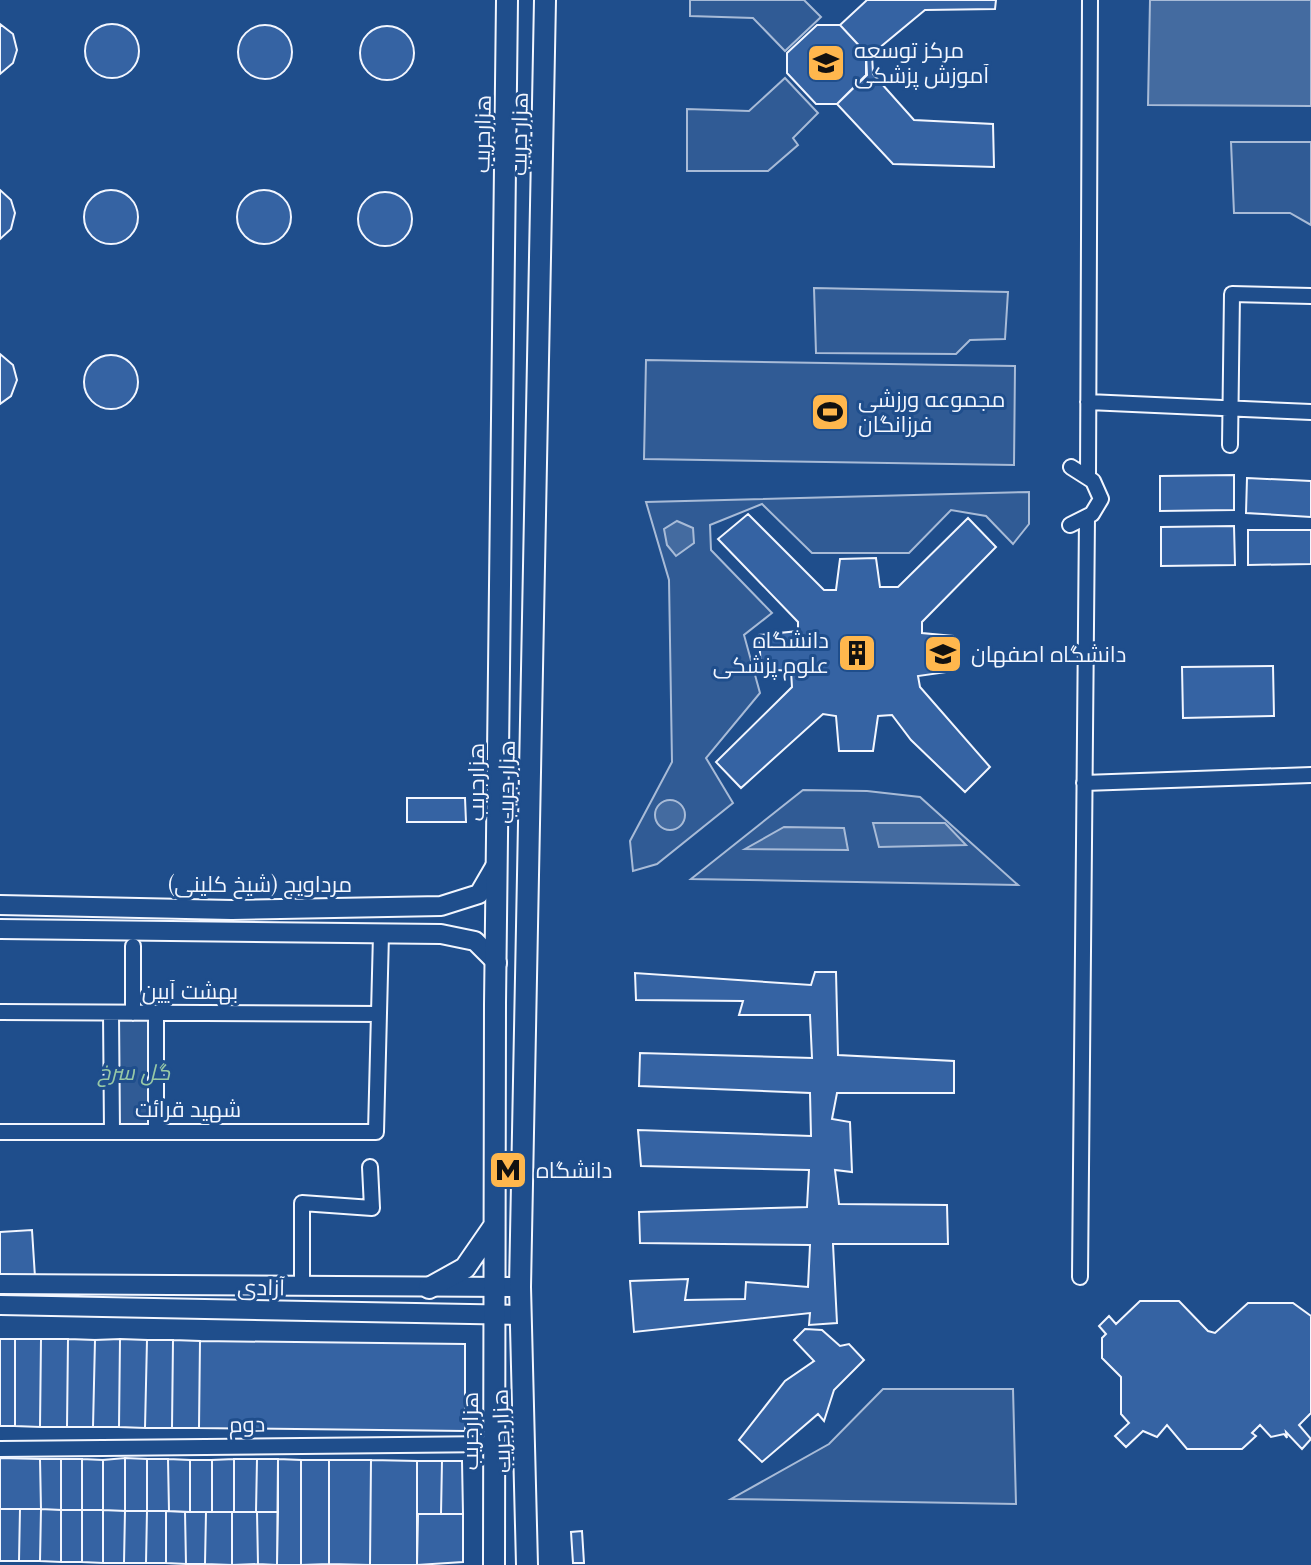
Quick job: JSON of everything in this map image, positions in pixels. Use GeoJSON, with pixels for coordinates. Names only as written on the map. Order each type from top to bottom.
{"type":"FeatureCollection","features":[{"type":"Feature","properties":{"kind":"main road","name":"هزارجریب"},"geometry":{"type":"LineString","coordinates":[[494,1565],[493,1288],[507,0]]}},
{"type":"Feature","properties":{"kind":"main road","name":"هزار جریب"},"geometry":{"type":"LineString","coordinates":[[527,1565],[520,1287],[545,0]]}},
{"type":"Feature","properties":{"kind":"main road","name":"مرداویج (شیخ کلینی)"},"geometry":{"type":"LineString","coordinates":[[0,905],[232,910],[441,906],[479,894],[499,861]]}},
{"type":"Feature","properties":{"kind":"main road"},"geometry":{"type":"LineString","coordinates":[[231,932],[232,910]]}},
{"type":"Feature","properties":{"kind":"main road"},"geometry":{"type":"LineString","coordinates":[[0,929],[441,934],[475,941],[497,963]]}},
{"type":"Feature","properties":{"kind":"main road"},"geometry":{"type":"LineString","coordinates":[[429,1288],[465,1268],[494,1226]]}},
{"type":"Feature","properties":{"kind":"main road","name":"آزادی"},"geometry":{"type":"LineString","coordinates":[[0,1284],[520,1287]]}},
{"type":"Feature","properties":{"kind":"main road"},"geometry":{"type":"LineString","coordinates":[[110,1307],[111,1286]]}},
{"type":"Feature","properties":{"kind":"main road","name":"آزادی"},"geometry":{"type":"LineString","coordinates":[[0,1305],[520,1315]]}},
{"type":"Feature","properties":{"kind":"street"},"geometry":{"type":"LineString","coordinates":[[1088,477],[1090,0]]}},
{"type":"Feature","properties":{"kind":"street"},"geometry":{"type":"LineString","coordinates":[[1230,445],[1232,294],[1311,296]]}},
{"type":"Feature","properties":{"kind":"street"},"geometry":{"type":"LineString","coordinates":[[1088,402],[1311,412]]}},
{"type":"Feature","properties":{"kind":"street"},"geometry":{"type":"LineString","coordinates":[[1070,525],[1087,517],[1101,499],[1099,489],[1088,477],[1071,467]]}},
{"type":"Feature","properties":{"kind":"street"},"geometry":{"type":"LineString","coordinates":[[1080,1277],[1087,517]]}},
{"type":"Feature","properties":{"kind":"street"},"geometry":{"type":"LineString","coordinates":[[1084,783],[1311,775]]}},
{"type":"Feature","properties":{"kind":"street"},"geometry":{"type":"LineString","coordinates":[[379,1014],[381,934]]}},
{"type":"Feature","properties":{"kind":"street"},"geometry":{"type":"LineString","coordinates":[[133,946],[133,1013]]}},
{"type":"Feature","properties":{"kind":"street","name":"بهشت آیین"},"geometry":{"type":"LineString","coordinates":[[0,1012],[379,1014]]}},
{"type":"Feature","properties":{"kind":"street"},"geometry":{"type":"LineString","coordinates":[[111,1013],[112,1132]]}},
{"type":"Feature","properties":{"kind":"street"},"geometry":{"type":"LineString","coordinates":[[156,1013],[156,1131]]}},
{"type":"Feature","properties":{"kind":"street","name":"شهید قرائت"},"geometry":{"type":"LineString","coordinates":[[0,1132],[376,1132],[379,1014]]}},
{"type":"Feature","properties":{"kind":"street"},"geometry":{"type":"LineString","coordinates":[[302,1286],[302,1203],[372,1208],[370,1167]]}},
{"type":"Feature","properties":{"kind":"street","name":"دوم"},"geometry":{"type":"LineString","coordinates":[[0,1449],[495,1444]]}},
{"type":"Feature","properties":{"kind":"shaded area"},"geometry":{"type":"Polygon","coordinates":[[[690,0],[804,0],[821,17],[785,51],[753,18],[690,16],[690,0]]]}},
{"type":"Feature","properties":{"kind":"shaded area"},"geometry":{"type":"Polygon","coordinates":[[[1150,0],[1311,0],[1311,106],[1148,105],[1150,0]]]}},
{"type":"Feature","properties":{"kind":"shaded area"},"geometry":{"type":"Polygon","coordinates":[[[785,78],[818,113],[793,138],[798,145],[768,171],[687,171],[687,109],[749,111],[785,78]]]}},
{"type":"Feature","properties":{"kind":"shaded area"},"geometry":{"type":"Polygon","coordinates":[[[1231,142],[1311,142],[1311,225],[1290,213],[1234,213],[1231,142]]]}},
{"type":"Feature","properties":{"kind":"shaded area"},"geometry":{"type":"Polygon","coordinates":[[[814,288],[1008,292],[1005,339],[970,340],[956,354],[816,353],[814,288]]]}},
{"type":"Feature","properties":{"kind":"shaded area","name":"مجموعه ورزشی فرزانگان"},"geometry":{"type":"Polygon","coordinates":[[[646,360],[1015,366],[1014,465],[644,459],[646,360]]]}},
{"type":"Feature","properties":{"kind":"shaded area"},"geometry":{"type":"Polygon","coordinates":[[[1029,492],[1029,524],[1013,544],[986,516],[951,510],[909,553],[812,553],[762,504],[710,525],[711,550],[772,613],[744,635],[760,693],[706,758],[733,803],[657,864],[633,871],[630,841],[672,762],[669,580],[646,502],[1029,492]]]}},
{"type":"Feature","properties":{"kind":"shaded area"},"geometry":{"type":"Polygon","coordinates":[[[677,521],[693,528],[694,543],[676,556],[667,545],[664,529],[677,521]]]}},
{"type":"Feature","properties":{"kind":"shaded area"},"geometry":{"type":"Polygon","coordinates":[[[803,790],[867,791],[920,797],[1018,885],[691,879],[803,790]]]}},
{"type":"Feature","properties":{"kind":"shaded area"},"geometry":{"type":"Polygon","coordinates":[[[670,800],[681,804],[685,815],[681,826],[670,830],[659,826],[655,815],[659,804],[670,800]]]}},
{"type":"Feature","properties":{"kind":"shaded area"},"geometry":{"type":"Polygon","coordinates":[[[873,823],[945,823],[966,845],[879,847],[873,823]]]}},
{"type":"Feature","properties":{"kind":"shaded area"},"geometry":{"type":"Polygon","coordinates":[[[784,827],[844,828],[848,850],[745,849],[784,827]]]}},
{"type":"Feature","properties":{"kind":"shaded area","name":"گل سرخ"},"geometry":{"type":"Polygon","coordinates":[[[111,1013],[156,1013],[156,1131],[112,1132],[111,1013]]]}},
{"type":"Feature","properties":{"kind":"shaded area"},"geometry":{"type":"Polygon","coordinates":[[[883,1389],[1013,1389],[1016,1504],[731,1499],[829,1444],[883,1389]]]}},
{"type":"Feature","properties":{"kind":"building"},"geometry":{"type":"Polygon","coordinates":[[[867,0],[996,0],[995,9],[925,10],[872,54],[873,74],[914,120],[993,124],[994,167],[893,164],[837,104],[867,75],[866,53],[840,25],[867,0]]]}},
{"type":"Feature","properties":{"kind":"building"},"geometry":{"type":"Polygon","coordinates":[[[0,24],[13,34],[17,50],[13,63],[0,74],[0,24]]]}},
{"type":"Feature","properties":{"kind":"building"},"geometry":{"type":"Polygon","coordinates":[[[112,24],[131,32],[139,51],[131,70],[112,78],[93,70],[85,51],[93,32],[112,24]]]}},
{"type":"Feature","properties":{"kind":"building"},"geometry":{"type":"Polygon","coordinates":[[[265,25],[284,33],[292,52],[284,71],[265,79],[246,71],[238,52],[246,33],[265,25]]]}},
{"type":"Feature","properties":{"kind":"building","name":"مرکز توسعه آموزش پزشکی"},"geometry":{"type":"Polygon","coordinates":[[[817,25],[840,25],[866,53],[866,75],[837,104],[816,104],[787,73],[787,53],[817,25]]]}},
{"type":"Feature","properties":{"kind":"building"},"geometry":{"type":"Polygon","coordinates":[[[387,26],[406,34],[414,53],[406,72],[387,80],[368,72],[360,53],[368,34],[387,26]]]}},
{"type":"Feature","properties":{"kind":"building"},"geometry":{"type":"Polygon","coordinates":[[[0,190],[11,200],[15,213],[11,229],[0,239],[0,190]]]}},
{"type":"Feature","properties":{"kind":"building"},"geometry":{"type":"Polygon","coordinates":[[[111,190],[130,198],[138,217],[130,236],[111,244],[92,236],[84,217],[92,198],[111,190]]]}},
{"type":"Feature","properties":{"kind":"building"},"geometry":{"type":"Polygon","coordinates":[[[264,190],[283,198],[291,217],[283,236],[264,244],[245,236],[237,217],[245,198],[264,190]]]}},
{"type":"Feature","properties":{"kind":"building"},"geometry":{"type":"Polygon","coordinates":[[[385,192],[404,200],[412,219],[404,238],[385,246],[366,238],[358,219],[366,200],[385,192]]]}},
{"type":"Feature","properties":{"kind":"building"},"geometry":{"type":"Polygon","coordinates":[[[0,354],[13,365],[17,380],[11,396],[0,404],[0,354]]]}},
{"type":"Feature","properties":{"kind":"building"},"geometry":{"type":"Polygon","coordinates":[[[111,355],[130,363],[138,382],[130,401],[111,409],[92,401],[84,382],[92,363],[111,355]]]}},
{"type":"Feature","properties":{"kind":"building"},"geometry":{"type":"Polygon","coordinates":[[[1234,475],[1234,510],[1160,511],[1160,476],[1234,475]]]}},
{"type":"Feature","properties":{"kind":"building"},"geometry":{"type":"Polygon","coordinates":[[[1247,478],[1311,481],[1311,517],[1246,513],[1247,478]]]}},
{"type":"Feature","properties":{"kind":"building","name":"دانشگاه علوم پزشکی"},"geometry":{"type":"Polygon","coordinates":[[[748,514],[824,590],[836,590],[840,559],[876,558],[880,587],[898,587],[968,518],[996,547],[922,622],[922,633],[953,636],[954,671],[918,676],[920,687],[990,767],[965,792],[911,740],[892,715],[878,716],[873,751],[839,751],[836,716],[823,714],[741,788],[716,762],[792,687],[791,671],[761,669],[759,635],[798,631],[798,622],[718,539],[748,514]]]}},
{"type":"Feature","properties":{"kind":"building"},"geometry":{"type":"Polygon","coordinates":[[[1234,526],[1235,565],[1161,566],[1161,527],[1234,526]]]}},
{"type":"Feature","properties":{"kind":"building"},"geometry":{"type":"Polygon","coordinates":[[[1248,530],[1311,530],[1311,564],[1248,565],[1248,530]]]}},
{"type":"Feature","properties":{"kind":"building"},"geometry":{"type":"Polygon","coordinates":[[[1273,666],[1274,716],[1183,718],[1182,667],[1273,666]]]}},
{"type":"Feature","properties":{"kind":"building"},"geometry":{"type":"Polygon","coordinates":[[[407,798],[465,798],[466,822],[407,822],[407,798]]]}},
{"type":"Feature","properties":{"kind":"building"},"geometry":{"type":"Polygon","coordinates":[[[815,972],[836,972],[838,1055],[954,1061],[954,1093],[837,1093],[832,1119],[850,1122],[852,1172],[835,1170],[839,1204],[947,1205],[948,1244],[833,1244],[837,1323],[809,1325],[810,1313],[634,1332],[630,1281],[688,1279],[685,1300],[745,1299],[746,1282],[808,1287],[810,1245],[640,1243],[639,1212],[807,1207],[809,1170],[641,1166],[638,1130],[811,1136],[810,1093],[639,1086],[640,1053],[812,1058],[810,1015],[739,1015],[743,1001],[636,1000],[635,973],[811,985],[815,972]]]}},
{"type":"Feature","properties":{"kind":"building"},"geometry":{"type":"Polygon","coordinates":[[[32,1230],[35,1277],[0,1279],[0,1232],[32,1230]]]}},
{"type":"Feature","properties":{"kind":"building"},"geometry":{"type":"Polygon","coordinates":[[[1140,1301],[1179,1301],[1208,1331],[1215,1333],[1248,1303],[1293,1303],[1311,1316],[1311,1413],[1299,1425],[1311,1439],[1302,1449],[1286,1432],[1287,1438],[1284,1434],[1271,1437],[1260,1425],[1252,1433],[1256,1436],[1242,1449],[1187,1449],[1167,1425],[1157,1437],[1143,1431],[1126,1447],[1115,1436],[1129,1423],[1121,1414],[1121,1377],[1102,1358],[1102,1338],[1106,1334],[1099,1326],[1109,1316],[1116,1324],[1140,1301]]]}},
{"type":"Feature","properties":{"kind":"building"},"geometry":{"type":"Polygon","coordinates":[[[805,1329],[822,1330],[840,1346],[849,1344],[864,1360],[834,1390],[824,1421],[818,1414],[762,1462],[739,1440],[785,1381],[814,1361],[794,1340],[805,1329]]]}},
{"type":"Feature","properties":{"kind":"building"},"geometry":{"type":"Polygon","coordinates":[[[0,1339],[15,1339],[15,1426],[0,1426],[0,1339]]]}},
{"type":"Feature","properties":{"kind":"building"},"geometry":{"type":"Polygon","coordinates":[[[15,1339],[41,1339],[40,1427],[15,1426],[15,1339]]]}},
{"type":"Feature","properties":{"kind":"building"},"geometry":{"type":"Polygon","coordinates":[[[41,1339],[68,1339],[67,1427],[40,1427],[41,1339]]]}},
{"type":"Feature","properties":{"kind":"building"},"geometry":{"type":"Polygon","coordinates":[[[68,1339],[95,1340],[93,1427],[67,1427],[68,1339]]]}},
{"type":"Feature","properties":{"kind":"building"},"geometry":{"type":"Polygon","coordinates":[[[120,1339],[119,1427],[93,1427],[95,1340],[120,1339]]]}},
{"type":"Feature","properties":{"kind":"building"},"geometry":{"type":"Polygon","coordinates":[[[120,1339],[147,1340],[145,1428],[119,1427],[120,1339]]]}},
{"type":"Feature","properties":{"kind":"building"},"geometry":{"type":"Polygon","coordinates":[[[147,1340],[173,1340],[172,1428],[145,1428],[147,1340]]]}},
{"type":"Feature","properties":{"kind":"building"},"geometry":{"type":"Polygon","coordinates":[[[173,1340],[200,1341],[199,1428],[172,1428],[173,1340]]]}},
{"type":"Feature","properties":{"kind":"building"},"geometry":{"type":"Polygon","coordinates":[[[200,1341],[465,1344],[465,1431],[199,1428],[200,1341]]]}},
{"type":"Feature","properties":{"kind":"building"},"geometry":{"type":"Polygon","coordinates":[[[0,1458],[40,1459],[41,1509],[0,1509],[0,1458]]]}},
{"type":"Feature","properties":{"kind":"building"},"geometry":{"type":"Polygon","coordinates":[[[125,1458],[125,1511],[103,1510],[103,1460],[125,1458]]]}},
{"type":"Feature","properties":{"kind":"building"},"geometry":{"type":"Polygon","coordinates":[[[125,1458],[147,1459],[147,1511],[125,1511],[125,1458]]]}},
{"type":"Feature","properties":{"kind":"building"},"geometry":{"type":"Polygon","coordinates":[[[40,1459],[61,1459],[61,1510],[41,1509],[40,1459]]]}},
{"type":"Feature","properties":{"kind":"building"},"geometry":{"type":"Polygon","coordinates":[[[61,1459],[82,1459],[82,1510],[61,1510],[61,1459]]]}},
{"type":"Feature","properties":{"kind":"building"},"geometry":{"type":"Polygon","coordinates":[[[82,1459],[103,1460],[103,1510],[82,1510],[82,1459]]]}},
{"type":"Feature","properties":{"kind":"building"},"geometry":{"type":"Polygon","coordinates":[[[147,1459],[168,1459],[169,1511],[147,1511],[147,1459]]]}},
{"type":"Feature","properties":{"kind":"building"},"geometry":{"type":"Polygon","coordinates":[[[168,1459],[190,1460],[190,1512],[169,1511],[168,1459]]]}},
{"type":"Feature","properties":{"kind":"building"},"geometry":{"type":"Polygon","coordinates":[[[234,1459],[234,1512],[212,1512],[212,1460],[234,1459]]]}},
{"type":"Feature","properties":{"kind":"building"},"geometry":{"type":"Polygon","coordinates":[[[234,1459],[257,1459],[256,1512],[234,1512],[234,1459]]]}},
{"type":"Feature","properties":{"kind":"building"},"geometry":{"type":"Polygon","coordinates":[[[257,1459],[278,1459],[278,1512],[256,1512],[257,1459]]]}},
{"type":"Feature","properties":{"kind":"building"},"geometry":{"type":"Polygon","coordinates":[[[278,1459],[301,1460],[301,1565],[277,1565],[278,1459]]]}},
{"type":"Feature","properties":{"kind":"building"},"geometry":{"type":"Polygon","coordinates":[[[190,1460],[212,1460],[212,1512],[190,1512],[190,1460]]]}},
{"type":"Feature","properties":{"kind":"building"},"geometry":{"type":"Polygon","coordinates":[[[301,1460],[329,1460],[329,1564],[301,1565],[301,1460]]]}},
{"type":"Feature","properties":{"kind":"building"},"geometry":{"type":"Polygon","coordinates":[[[329,1460],[371,1460],[370,1565],[329,1564],[329,1460]]]}},
{"type":"Feature","properties":{"kind":"building"},"geometry":{"type":"Polygon","coordinates":[[[371,1460],[417,1461],[417,1565],[370,1565],[371,1460]]]}},
{"type":"Feature","properties":{"kind":"building"},"geometry":{"type":"Polygon","coordinates":[[[417,1461],[442,1461],[441,1514],[417,1514],[417,1461]]]}},
{"type":"Feature","properties":{"kind":"building"},"geometry":{"type":"Polygon","coordinates":[[[442,1461],[462,1461],[463,1514],[441,1514],[442,1461]]]}},
{"type":"Feature","properties":{"kind":"building"},"geometry":{"type":"Polygon","coordinates":[[[0,1509],[20,1509],[19,1561],[0,1561],[0,1509]]]}},
{"type":"Feature","properties":{"kind":"building"},"geometry":{"type":"Polygon","coordinates":[[[20,1509],[41,1509],[40,1561],[19,1561],[20,1509]]]}},
{"type":"Feature","properties":{"kind":"building"},"geometry":{"type":"Polygon","coordinates":[[[41,1509],[61,1510],[61,1562],[40,1561],[41,1509]]]}},
{"type":"Feature","properties":{"kind":"building"},"geometry":{"type":"Polygon","coordinates":[[[61,1510],[82,1510],[82,1562],[61,1562],[61,1510]]]}},
{"type":"Feature","properties":{"kind":"building"},"geometry":{"type":"Polygon","coordinates":[[[82,1510],[103,1510],[103,1563],[82,1562],[82,1510]]]}},
{"type":"Feature","properties":{"kind":"building"},"geometry":{"type":"Polygon","coordinates":[[[103,1510],[125,1511],[124,1563],[103,1563],[103,1510]]]}},
{"type":"Feature","properties":{"kind":"building"},"geometry":{"type":"Polygon","coordinates":[[[125,1511],[147,1511],[146,1563],[124,1563],[125,1511]]]}},
{"type":"Feature","properties":{"kind":"building"},"geometry":{"type":"Polygon","coordinates":[[[147,1511],[166,1511],[166,1563],[146,1563],[147,1511]]]}},
{"type":"Feature","properties":{"kind":"building"},"geometry":{"type":"Polygon","coordinates":[[[166,1511],[185,1512],[186,1564],[166,1563],[166,1511]]]}},
{"type":"Feature","properties":{"kind":"building"},"geometry":{"type":"Polygon","coordinates":[[[185,1512],[206,1512],[205,1564],[186,1564],[185,1512]]]}},
{"type":"Feature","properties":{"kind":"building"},"geometry":{"type":"Polygon","coordinates":[[[206,1512],[232,1512],[232,1565],[205,1564],[206,1512]]]}},
{"type":"Feature","properties":{"kind":"building"},"geometry":{"type":"Polygon","coordinates":[[[232,1512],[257,1512],[258,1564],[232,1565],[232,1512]]]}},
{"type":"Feature","properties":{"kind":"building"},"geometry":{"type":"Polygon","coordinates":[[[257,1512],[278,1512],[277,1565],[258,1564],[257,1512]]]}},
{"type":"Feature","properties":{"kind":"building"},"geometry":{"type":"Polygon","coordinates":[[[418,1514],[463,1514],[463,1562],[417,1565],[418,1514]]]}},
{"type":"Feature","properties":{"kind":"building"},"geometry":{"type":"Polygon","coordinates":[[[582,1531],[584,1563],[573,1563],[571,1532],[582,1531]]]}},
{"type":"Feature","properties":{"kind":"place","name":"مرکز توسعه آموزش پزشکی"},"geometry":{"type":"Point","coordinates":[826,63]}},
{"type":"Feature","properties":{"kind":"place","name":"مجموعه ورزشی فرزانگان"},"geometry":{"type":"Point","coordinates":[830,412]}},
{"type":"Feature","properties":{"kind":"place","name":"دانشگاه علوم پزشکی"},"geometry":{"type":"Point","coordinates":[857,653]}},
{"type":"Feature","properties":{"kind":"place","name":"دانشگاه اصفهان"},"geometry":{"type":"Point","coordinates":[943,654]}},
{"type":"Feature","properties":{"kind":"place","name":"دانشگاه"},"geometry":{"type":"Point","coordinates":[508,1170]}}]}
